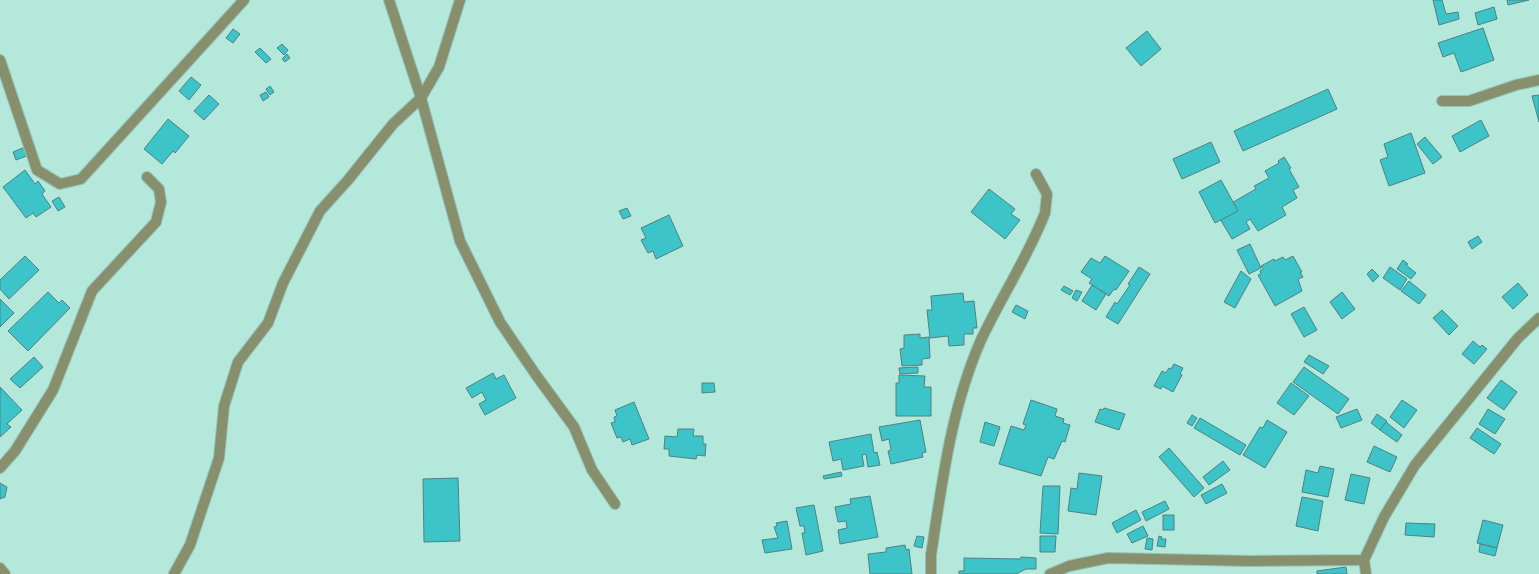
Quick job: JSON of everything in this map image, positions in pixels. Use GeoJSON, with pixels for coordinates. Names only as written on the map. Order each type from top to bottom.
{"type":"FeatureCollection","features":[{"type":"Feature","properties":{"kind":"street"},"geometry":{"type":"LineString","coordinates":[[0,60],[37,170],[60,184],[81,179],[244,0]]}},
{"type":"Feature","properties":{"kind":"street"},"geometry":{"type":"LineString","coordinates":[[389,0],[421,98],[460,241],[500,322],[574,427],[592,470],[616,504]]}},
{"type":"Feature","properties":{"kind":"street"},"geometry":{"type":"LineString","coordinates":[[174,574],[190,545],[219,458],[224,406],[238,362],[268,323],[283,283],[320,211],[348,180],[393,124],[421,98],[439,67],[460,0]]}},
{"type":"Feature","properties":{"kind":"street"},"geometry":{"type":"LineString","coordinates":[[1442,101],[1469,101],[1516,85],[1539,80]]}},
{"type":"Feature","properties":{"kind":"street"},"geometry":{"type":"LineString","coordinates":[[931,574],[931,555],[950,438],[963,390],[981,341],[1045,213],[1047,194],[1036,174]]}},
{"type":"Feature","properties":{"kind":"street"},"geometry":{"type":"LineString","coordinates":[[0,468],[15,451],[53,390],[92,291],[156,222],[160,202],[159,189],[148,177]]}},
{"type":"Feature","properties":{"kind":"street"},"geometry":{"type":"LineString","coordinates":[[1366,574],[1364,560],[1384,517],[1415,465],[1518,338],[1539,318]]}},
{"type":"Feature","properties":{"kind":"street"},"geometry":{"type":"LineString","coordinates":[[1050,574],[1070,566],[1108,558],[1251,561],[1364,560]]}},
{"type":"Feature","properties":{"kind":"street"},"geometry":{"type":"LineString","coordinates":[[0,568],[5,574]]}},
{"type":"Feature","properties":{"kind":"building"},"geometry":{"type":"Polygon","coordinates":[[[1433,0],[1442,0],[1446,14],[1458,12],[1459,19],[1439,25],[1433,0]]]}},
{"type":"Feature","properties":{"kind":"building"},"geometry":{"type":"Polygon","coordinates":[[[1507,0],[1529,0],[1508,5],[1507,0]]]}},
{"type":"Feature","properties":{"kind":"building"},"geometry":{"type":"Polygon","coordinates":[[[1494,7],[1497,19],[1478,25],[1475,13],[1494,7]]]}},
{"type":"Feature","properties":{"kind":"building"},"geometry":{"type":"Polygon","coordinates":[[[1483,28],[1494,60],[1461,72],[1454,53],[1443,57],[1438,43],[1483,28]]]}},
{"type":"Feature","properties":{"kind":"building"},"geometry":{"type":"Polygon","coordinates":[[[233,29],[240,34],[233,43],[226,38],[233,29]]]}},
{"type":"Feature","properties":{"kind":"building"},"geometry":{"type":"Polygon","coordinates":[[[1147,31],[1161,49],[1141,66],[1126,48],[1147,31]]]}},
{"type":"Feature","properties":{"kind":"building"},"geometry":{"type":"Polygon","coordinates":[[[282,44],[288,50],[284,55],[277,48],[282,44]]]}},
{"type":"Feature","properties":{"kind":"building"},"geometry":{"type":"Polygon","coordinates":[[[260,48],[271,59],[266,63],[255,52],[260,48]]]}},
{"type":"Feature","properties":{"kind":"building"},"geometry":{"type":"Polygon","coordinates":[[[287,54],[290,58],[285,62],[282,59],[287,54]]]}},
{"type":"Feature","properties":{"kind":"building"},"geometry":{"type":"Polygon","coordinates":[[[191,77],[201,85],[189,100],[179,91],[191,77]]]}},
{"type":"Feature","properties":{"kind":"building"},"geometry":{"type":"Polygon","coordinates":[[[270,86],[274,92],[270,95],[266,89],[270,86]]]}},
{"type":"Feature","properties":{"kind":"building"},"geometry":{"type":"Polygon","coordinates":[[[1328,89],[1337,109],[1243,151],[1234,131],[1328,89]]]}},
{"type":"Feature","properties":{"kind":"building"},"geometry":{"type":"Polygon","coordinates":[[[266,92],[269,97],[263,101],[260,95],[266,92]]]}},
{"type":"Feature","properties":{"kind":"building"},"geometry":{"type":"Polygon","coordinates":[[[209,95],[219,104],[204,120],[194,111],[209,95]]]}},
{"type":"Feature","properties":{"kind":"building"},"geometry":{"type":"Polygon","coordinates":[[[1539,95],[1539,122],[1532,96],[1539,95]]]}},
{"type":"Feature","properties":{"kind":"building"},"geometry":{"type":"Polygon","coordinates":[[[168,119],[189,136],[175,153],[173,151],[162,164],[144,149],[168,119]]]}},
{"type":"Feature","properties":{"kind":"building"},"geometry":{"type":"Polygon","coordinates":[[[1481,120],[1489,136],[1460,152],[1452,136],[1481,120]]]}},
{"type":"Feature","properties":{"kind":"building"},"geometry":{"type":"Polygon","coordinates":[[[1411,133],[1425,173],[1389,186],[1380,160],[1388,157],[1384,144],[1411,133]]]}},
{"type":"Feature","properties":{"kind":"building"},"geometry":{"type":"Polygon","coordinates":[[[1425,137],[1442,157],[1433,164],[1417,144],[1425,137]]]}},
{"type":"Feature","properties":{"kind":"building"},"geometry":{"type":"Polygon","coordinates":[[[1211,142],[1220,162],[1182,179],[1173,159],[1211,142]]]}},
{"type":"Feature","properties":{"kind":"building"},"geometry":{"type":"Polygon","coordinates":[[[25,147],[29,155],[16,160],[13,152],[25,147]]]}},
{"type":"Feature","properties":{"kind":"building"},"geometry":{"type":"Polygon","coordinates":[[[1284,157],[1291,168],[1289,169],[1299,187],[1293,190],[1297,198],[1282,207],[1286,215],[1258,231],[1250,219],[1246,222],[1250,229],[1232,239],[1216,212],[1256,189],[1254,186],[1269,178],[1265,171],[1279,163],[1278,161],[1284,157]]]}},
{"type":"Feature","properties":{"kind":"building"},"geometry":{"type":"Polygon","coordinates":[[[25,170],[35,184],[38,181],[45,191],[42,194],[51,207],[36,217],[33,213],[26,218],[3,187],[25,170]]]}},
{"type":"Feature","properties":{"kind":"building"},"geometry":{"type":"Polygon","coordinates":[[[1221,180],[1238,211],[1215,223],[1199,192],[1221,180]]]}},
{"type":"Feature","properties":{"kind":"building"},"geometry":{"type":"Polygon","coordinates":[[[989,189],[1015,209],[1011,214],[1020,220],[1005,239],[971,212],[989,189]]]}},
{"type":"Feature","properties":{"kind":"building"},"geometry":{"type":"Polygon","coordinates":[[[59,197],[65,207],[58,211],[52,201],[59,197]]]}},
{"type":"Feature","properties":{"kind":"building"},"geometry":{"type":"Polygon","coordinates":[[[627,208],[631,216],[623,219],[619,211],[627,208]]]}},
{"type":"Feature","properties":{"kind":"building"},"geometry":{"type":"Polygon","coordinates":[[[669,215],[683,246],[656,259],[653,251],[648,253],[641,240],[646,238],[641,228],[669,215]]]}},
{"type":"Feature","properties":{"kind":"building"},"geometry":{"type":"Polygon","coordinates":[[[1478,236],[1482,242],[1472,249],[1468,242],[1478,236]]]}},
{"type":"Feature","properties":{"kind":"building"},"geometry":{"type":"Polygon","coordinates":[[[1250,244],[1261,268],[1249,274],[1237,250],[1250,244]]]}},
{"type":"Feature","properties":{"kind":"building"},"geometry":{"type":"Polygon","coordinates":[[[25,256],[39,270],[9,299],[0,289],[0,280],[25,256]]]}},
{"type":"Feature","properties":{"kind":"building"},"geometry":{"type":"Polygon","coordinates":[[[1105,256],[1129,271],[1116,290],[1114,289],[1109,296],[1089,283],[1092,279],[1081,272],[1091,258],[1100,263],[1105,256]]]}},
{"type":"Feature","properties":{"kind":"building"},"geometry":{"type":"Polygon","coordinates":[[[1293,256],[1302,272],[1300,272],[1303,277],[1298,279],[1302,291],[1275,306],[1258,275],[1261,274],[1260,271],[1263,269],[1261,266],[1274,259],[1275,261],[1283,257],[1285,260],[1293,256]]]}},
{"type":"Feature","properties":{"kind":"building"},"geometry":{"type":"Polygon","coordinates":[[[1403,260],[1408,264],[1406,265],[1416,273],[1411,279],[1397,269],[1403,260]]]}},
{"type":"Feature","properties":{"kind":"building"},"geometry":{"type":"Polygon","coordinates":[[[1139,267],[1150,274],[1118,324],[1106,317],[1115,302],[1117,304],[1130,285],[1128,284],[1139,267]]]}},
{"type":"Feature","properties":{"kind":"building"},"geometry":{"type":"Polygon","coordinates":[[[1390,267],[1407,279],[1400,290],[1383,278],[1390,267]]]}},
{"type":"Feature","properties":{"kind":"building"},"geometry":{"type":"Polygon","coordinates":[[[1372,269],[1379,276],[1373,282],[1367,274],[1372,269]]]}},
{"type":"Feature","properties":{"kind":"building"},"geometry":{"type":"Polygon","coordinates":[[[1241,271],[1251,279],[1235,308],[1224,302],[1241,271]]]}},
{"type":"Feature","properties":{"kind":"building"},"geometry":{"type":"Polygon","coordinates":[[[1409,281],[1426,295],[1419,304],[1401,291],[1409,281]]]}},
{"type":"Feature","properties":{"kind":"building"},"geometry":{"type":"Polygon","coordinates":[[[1518,283],[1528,295],[1513,309],[1502,297],[1518,283]]]}},
{"type":"Feature","properties":{"kind":"building"},"geometry":{"type":"Polygon","coordinates":[[[1092,285],[1106,294],[1096,310],[1082,301],[1092,285]]]}},
{"type":"Feature","properties":{"kind":"building"},"geometry":{"type":"Polygon","coordinates":[[[1064,286],[1073,291],[1070,295],[1061,290],[1064,286]]]}},
{"type":"Feature","properties":{"kind":"building"},"geometry":{"type":"Polygon","coordinates":[[[1076,290],[1082,292],[1077,301],[1072,298],[1076,290]]]}},
{"type":"Feature","properties":{"kind":"building"},"geometry":{"type":"Polygon","coordinates":[[[48,292],[59,303],[62,300],[70,308],[28,351],[8,331],[48,292]]]}},
{"type":"Feature","properties":{"kind":"building"},"geometry":{"type":"Polygon","coordinates":[[[1342,292],[1355,309],[1342,319],[1330,302],[1342,292]]]}},
{"type":"Feature","properties":{"kind":"building"},"geometry":{"type":"Polygon","coordinates":[[[963,293],[964,302],[974,301],[977,328],[973,328],[973,334],[964,334],[964,345],[949,346],[948,336],[930,338],[927,310],[932,310],[931,296],[963,293]]]}},
{"type":"Feature","properties":{"kind":"building"},"geometry":{"type":"Polygon","coordinates":[[[0,299],[14,313],[0,327],[0,299]]]}},
{"type":"Feature","properties":{"kind":"building"},"geometry":{"type":"Polygon","coordinates":[[[1016,305],[1028,311],[1025,319],[1012,312],[1016,305]]]}},
{"type":"Feature","properties":{"kind":"building"},"geometry":{"type":"Polygon","coordinates":[[[1304,307],[1317,330],[1304,337],[1291,314],[1304,307]]]}},
{"type":"Feature","properties":{"kind":"building"},"geometry":{"type":"Polygon","coordinates":[[[1442,310],[1458,326],[1449,335],[1433,318],[1442,310]]]}},
{"type":"Feature","properties":{"kind":"building"},"geometry":{"type":"Polygon","coordinates":[[[920,334],[920,338],[929,337],[930,358],[922,359],[922,365],[902,366],[900,349],[904,348],[904,335],[920,334]]]}},
{"type":"Feature","properties":{"kind":"building"},"geometry":{"type":"Polygon","coordinates":[[[1473,341],[1480,347],[1482,345],[1487,349],[1474,364],[1462,354],[1473,341]]]}},
{"type":"Feature","properties":{"kind":"building"},"geometry":{"type":"Polygon","coordinates":[[[1309,355],[1329,366],[1323,374],[1304,362],[1309,355]]]}},
{"type":"Feature","properties":{"kind":"building"},"geometry":{"type":"Polygon","coordinates":[[[34,357],[43,367],[20,388],[10,379],[34,357]]]}},
{"type":"Feature","properties":{"kind":"building"},"geometry":{"type":"Polygon","coordinates":[[[1174,364],[1183,368],[1180,374],[1182,375],[1173,392],[1162,386],[1161,389],[1154,386],[1162,371],[1166,373],[1174,364]]]}},
{"type":"Feature","properties":{"kind":"building"},"geometry":{"type":"Polygon","coordinates":[[[918,367],[918,373],[900,374],[899,368],[918,367]]]}},
{"type":"Feature","properties":{"kind":"building"},"geometry":{"type":"Polygon","coordinates":[[[1304,367],[1349,399],[1338,414],[1293,382],[1304,367]]]}},
{"type":"Feature","properties":{"kind":"building"},"geometry":{"type":"Polygon","coordinates":[[[493,373],[496,379],[504,375],[516,398],[485,415],[479,404],[486,400],[482,392],[472,398],[466,388],[493,373]]]}},
{"type":"Feature","properties":{"kind":"building"},"geometry":{"type":"Polygon","coordinates":[[[899,375],[925,376],[924,387],[931,387],[931,416],[896,416],[896,383],[899,383],[899,375]]]}},
{"type":"Feature","properties":{"kind":"building"},"geometry":{"type":"Polygon","coordinates":[[[1501,380],[1517,392],[1504,410],[1487,398],[1501,380]]]}},
{"type":"Feature","properties":{"kind":"building"},"geometry":{"type":"Polygon","coordinates":[[[702,383],[714,383],[715,392],[702,393],[702,383]]]}},
{"type":"Feature","properties":{"kind":"building"},"geometry":{"type":"Polygon","coordinates":[[[1291,383],[1309,396],[1294,415],[1277,403],[1291,383]]]}},
{"type":"Feature","properties":{"kind":"building"},"geometry":{"type":"Polygon","coordinates":[[[0,387],[22,410],[7,424],[11,427],[0,437],[0,387]]]}},
{"type":"Feature","properties":{"kind":"building"},"geometry":{"type":"Polygon","coordinates":[[[1031,400],[1057,409],[1055,416],[1064,419],[1063,423],[1070,425],[1065,442],[1062,441],[1054,459],[1048,457],[1041,476],[999,464],[1011,426],[1024,430],[1026,425],[1023,424],[1031,400]]]}},
{"type":"Feature","properties":{"kind":"building"},"geometry":{"type":"Polygon","coordinates":[[[1402,400],[1417,410],[1404,428],[1390,417],[1402,400]]]}},
{"type":"Feature","properties":{"kind":"building"},"geometry":{"type":"Polygon","coordinates":[[[634,402],[649,439],[632,445],[630,439],[623,442],[621,437],[617,438],[611,423],[615,422],[614,417],[617,416],[615,410],[634,402]]]}},
{"type":"Feature","properties":{"kind":"building"},"geometry":{"type":"Polygon","coordinates":[[[1104,408],[1125,414],[1119,430],[1095,422],[1100,409],[1103,410],[1104,408]]]}},
{"type":"Feature","properties":{"kind":"building"},"geometry":{"type":"Polygon","coordinates":[[[1357,409],[1362,420],[1341,428],[1336,417],[1357,409]]]}},
{"type":"Feature","properties":{"kind":"building"},"geometry":{"type":"Polygon","coordinates":[[[1488,409],[1505,419],[1495,434],[1479,424],[1488,409]]]}},
{"type":"Feature","properties":{"kind":"building"},"geometry":{"type":"Polygon","coordinates":[[[1377,414],[1387,421],[1380,430],[1371,423],[1377,414]]]}},
{"type":"Feature","properties":{"kind":"building"},"geometry":{"type":"Polygon","coordinates":[[[1192,415],[1197,418],[1192,426],[1187,423],[1192,415]]]}},
{"type":"Feature","properties":{"kind":"building"},"geometry":{"type":"Polygon","coordinates":[[[1200,418],[1246,445],[1240,455],[1194,428],[1200,418]]]}},
{"type":"Feature","properties":{"kind":"building"},"geometry":{"type":"Polygon","coordinates":[[[920,420],[926,452],[922,453],[923,457],[891,464],[888,451],[891,450],[889,439],[882,441],[879,427],[920,420]]]}},
{"type":"Feature","properties":{"kind":"building"},"geometry":{"type":"Polygon","coordinates":[[[1267,420],[1287,432],[1265,468],[1243,455],[1260,427],[1263,428],[1267,420]]]}},
{"type":"Feature","properties":{"kind":"building"},"geometry":{"type":"Polygon","coordinates":[[[985,422],[1000,427],[994,446],[980,442],[985,422]]]}},
{"type":"Feature","properties":{"kind":"building"},"geometry":{"type":"Polygon","coordinates":[[[1386,422],[1402,435],[1397,442],[1380,430],[1386,422]]]}},
{"type":"Feature","properties":{"kind":"building"},"geometry":{"type":"Polygon","coordinates":[[[1477,428],[1501,444],[1494,454],[1470,438],[1477,428]]]}},
{"type":"Feature","properties":{"kind":"building"},"geometry":{"type":"Polygon","coordinates":[[[678,429],[694,429],[693,436],[703,436],[703,444],[706,444],[705,456],[697,455],[696,459],[669,456],[669,449],[664,449],[665,436],[677,437],[678,429]]]}},
{"type":"Feature","properties":{"kind":"building"},"geometry":{"type":"Polygon","coordinates":[[[871,434],[874,453],[877,452],[880,465],[868,467],[866,454],[862,455],[864,466],[843,470],[841,459],[833,461],[829,442],[871,434]]]}},
{"type":"Feature","properties":{"kind":"building"},"geometry":{"type":"Polygon","coordinates":[[[1374,446],[1397,457],[1390,472],[1367,462],[1374,446]]]}},
{"type":"Feature","properties":{"kind":"building"},"geometry":{"type":"Polygon","coordinates":[[[1169,448],[1204,488],[1194,497],[1159,457],[1169,448]]]}},
{"type":"Feature","properties":{"kind":"building"},"geometry":{"type":"Polygon","coordinates":[[[1223,461],[1230,470],[1209,485],[1203,477],[1223,461]]]}},
{"type":"Feature","properties":{"kind":"building"},"geometry":{"type":"Polygon","coordinates":[[[1320,466],[1334,469],[1328,497],[1302,492],[1306,470],[1318,473],[1320,466]]]}},
{"type":"Feature","properties":{"kind":"building"},"geometry":{"type":"Polygon","coordinates":[[[841,472],[842,476],[824,479],[823,476],[841,472]]]}},
{"type":"Feature","properties":{"kind":"building"},"geometry":{"type":"Polygon","coordinates":[[[1079,473],[1102,476],[1096,515],[1068,511],[1071,488],[1077,489],[1079,473]]]}},
{"type":"Feature","properties":{"kind":"building"},"geometry":{"type":"Polygon","coordinates":[[[1351,474],[1370,478],[1364,504],[1345,500],[1351,474]]]}},
{"type":"Feature","properties":{"kind":"building"},"geometry":{"type":"Polygon","coordinates":[[[458,478],[460,541],[424,542],[423,479],[458,478]]]}},
{"type":"Feature","properties":{"kind":"building"},"geometry":{"type":"Polygon","coordinates":[[[0,483],[7,487],[5,497],[0,499],[0,483]]]}},
{"type":"Feature","properties":{"kind":"building"},"geometry":{"type":"Polygon","coordinates":[[[1222,484],[1227,493],[1206,504],[1201,495],[1222,484]]]}},
{"type":"Feature","properties":{"kind":"building"},"geometry":{"type":"Polygon","coordinates":[[[1043,486],[1060,486],[1058,534],[1040,533],[1043,486]]]}},
{"type":"Feature","properties":{"kind":"building"},"geometry":{"type":"Polygon","coordinates":[[[870,496],[878,537],[840,544],[838,530],[847,528],[846,521],[838,522],[835,507],[851,504],[850,499],[870,496]]]}},
{"type":"Feature","properties":{"kind":"building"},"geometry":{"type":"Polygon","coordinates":[[[1302,497],[1323,501],[1318,531],[1296,526],[1302,497]]]}},
{"type":"Feature","properties":{"kind":"building"},"geometry":{"type":"Polygon","coordinates":[[[1165,501],[1169,509],[1146,521],[1142,512],[1165,501]]]}},
{"type":"Feature","properties":{"kind":"building"},"geometry":{"type":"Polygon","coordinates":[[[814,505],[823,551],[806,555],[802,533],[805,533],[804,526],[800,526],[796,508],[814,505]]]}},
{"type":"Feature","properties":{"kind":"building"},"geometry":{"type":"Polygon","coordinates":[[[1136,510],[1141,520],[1117,533],[1112,523],[1136,510]]]}},
{"type":"Feature","properties":{"kind":"building"},"geometry":{"type":"Polygon","coordinates":[[[1163,515],[1174,515],[1174,530],[1163,530],[1163,515]]]}},
{"type":"Feature","properties":{"kind":"building"},"geometry":{"type":"Polygon","coordinates":[[[1483,520],[1503,525],[1497,548],[1477,543],[1483,520]]]}},
{"type":"Feature","properties":{"kind":"building"},"geometry":{"type":"Polygon","coordinates":[[[787,521],[792,549],[765,553],[762,540],[778,538],[774,527],[777,526],[776,523],[787,521]]]}},
{"type":"Feature","properties":{"kind":"building"},"geometry":{"type":"Polygon","coordinates":[[[1406,523],[1435,524],[1434,537],[1405,535],[1406,523]]]}},
{"type":"Feature","properties":{"kind":"building"},"geometry":{"type":"Polygon","coordinates":[[[1143,526],[1148,536],[1132,543],[1127,534],[1143,526]]]}},
{"type":"Feature","properties":{"kind":"building"},"geometry":{"type":"Polygon","coordinates":[[[917,536],[924,537],[922,548],[914,546],[917,536]]]}},
{"type":"Feature","properties":{"kind":"building"},"geometry":{"type":"Polygon","coordinates":[[[1040,536],[1056,536],[1055,552],[1040,552],[1040,536]]]}},
{"type":"Feature","properties":{"kind":"building"},"geometry":{"type":"Polygon","coordinates":[[[1159,536],[1162,537],[1161,539],[1166,539],[1165,547],[1157,546],[1159,536]]]}},
{"type":"Feature","properties":{"kind":"building"},"geometry":{"type":"Polygon","coordinates":[[[1147,538],[1153,539],[1152,550],[1145,549],[1147,538]]]}},
{"type":"Feature","properties":{"kind":"building"},"geometry":{"type":"Polygon","coordinates":[[[1480,544],[1497,548],[1495,556],[1479,552],[1480,544]]]}},
{"type":"Feature","properties":{"kind":"building"},"geometry":{"type":"Polygon","coordinates":[[[905,545],[906,550],[909,549],[912,574],[870,574],[868,554],[886,552],[886,548],[905,545]]]}},
{"type":"Feature","properties":{"kind":"building"},"geometry":{"type":"Polygon","coordinates":[[[1021,557],[1036,558],[1036,569],[1026,569],[1016,574],[959,574],[959,571],[964,571],[964,558],[1020,559],[1021,557]]]}},
{"type":"Feature","properties":{"kind":"building"},"geometry":{"type":"Polygon","coordinates":[[[1346,567],[1347,574],[1317,574],[1317,571],[1346,567]]]}}]}
